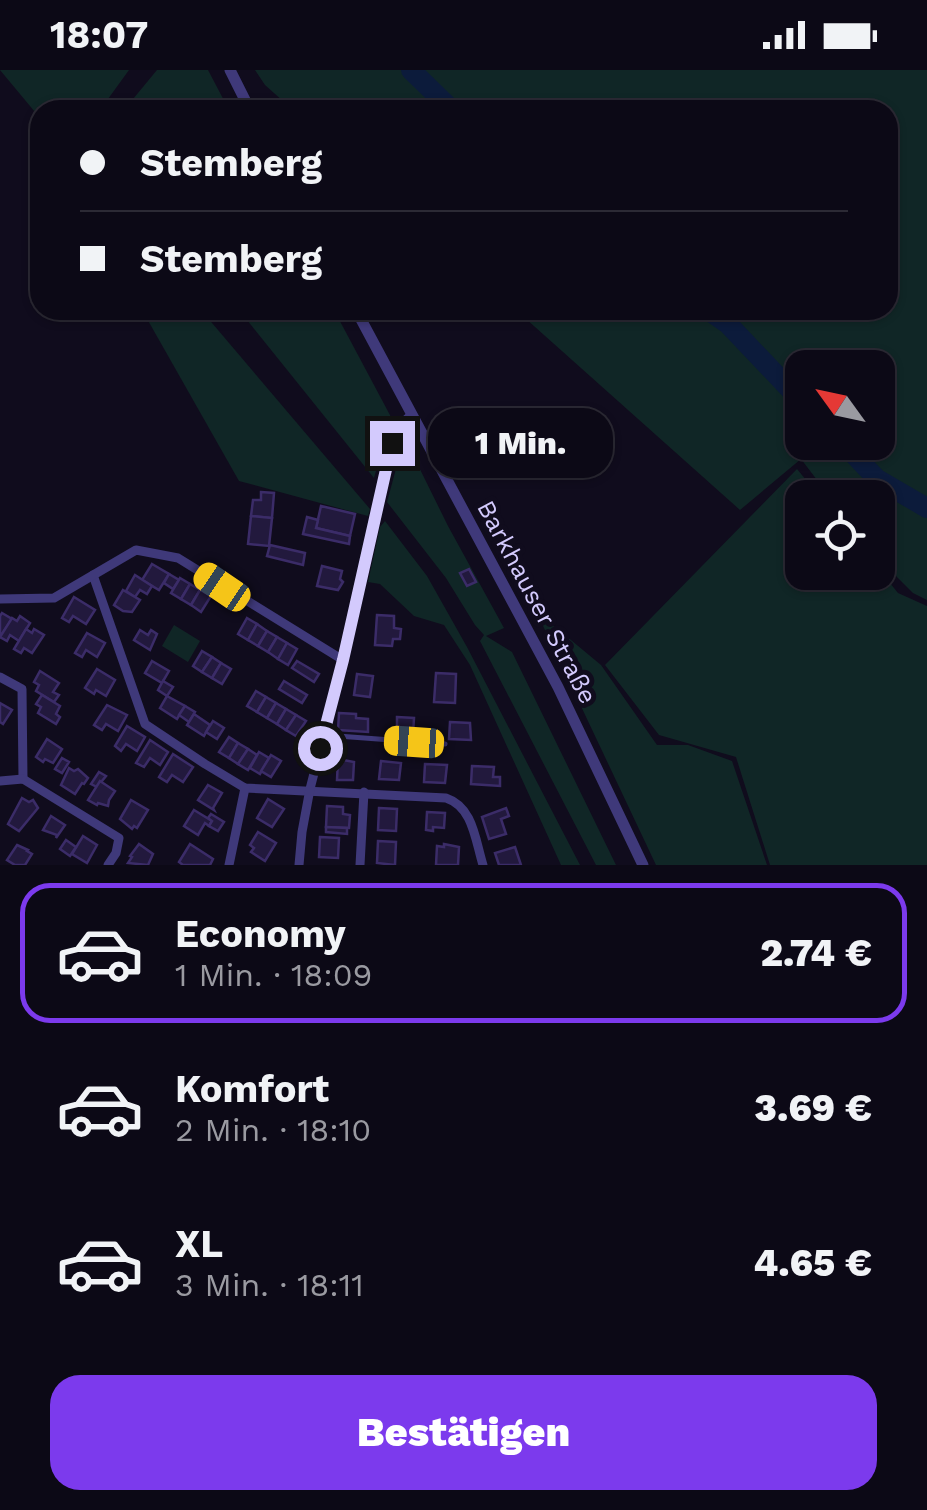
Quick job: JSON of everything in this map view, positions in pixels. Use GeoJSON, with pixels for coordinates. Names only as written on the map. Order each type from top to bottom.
{"type":"FeatureCollection","features":[{"type":"Feature","properties":{"kind":"street"},"geometry":{"type":"LineString","coordinates":[[230,70],[245,100]]}},
{"type":"Feature","properties":{"kind":"street","name":"Barkhauser Straße"},"geometry":{"type":"LineString","coordinates":[[361,320],[558,687],[642,865]]}},
{"type":"Feature","properties":{"kind":"street"},"geometry":{"type":"LineString","coordinates":[[299,865],[310,790],[392,443],[400,424],[412,414]]}},
{"type":"Feature","properties":{"kind":"street"},"geometry":{"type":"LineString","coordinates":[[0,599],[54,598],[136,550],[178,558],[343,660]]}},
{"type":"Feature","properties":{"kind":"street"},"geometry":{"type":"LineString","coordinates":[[93,575],[145,724],[245,788],[364,792],[459,802],[467,812],[484,865]]}},
{"type":"Feature","properties":{"kind":"street"},"geometry":{"type":"LineString","coordinates":[[0,677],[22,689],[23,779]]}},
{"type":"Feature","properties":{"kind":"street"},"geometry":{"type":"LineString","coordinates":[[0,781],[23,779],[119,838],[108,865]]}},
{"type":"Feature","properties":{"kind":"street"},"geometry":{"type":"LineString","coordinates":[[229,865],[245,788]]}},
{"type":"Feature","properties":{"kind":"street"},"geometry":{"type":"LineString","coordinates":[[360,865],[364,792]]}},
{"type":"Feature","properties":{"kind":"lane"},"geometry":{"type":"LineString","coordinates":[[324,735],[445,744]]}},
{"type":"Feature","properties":{"kind":"green space"},"geometry":{"type":"Polygon","coordinates":[[[0,70],[129,70],[107,100],[30,100],[30,106],[0,70]]]}},
{"type":"Feature","properties":{"kind":"green space"},"geometry":{"type":"Polygon","coordinates":[[[157,70],[208,70],[224,100],[132,100],[157,70]]]}},
{"type":"Feature","properties":{"kind":"green space"},"geometry":{"type":"Polygon","coordinates":[[[255,70],[927,70],[927,600],[913,593],[895,575],[895,480],[817,480],[802,460],[895,460],[895,350],[785,350],[785,460],[800,460],[740,510],[527,320],[898,320],[898,100],[282,100],[255,70]]]}},
{"type":"Feature","properties":{"kind":"green space"},"geometry":{"type":"Polygon","coordinates":[[[148,320],[209,320],[370,509],[368,516],[239,481],[148,320]]]}},
{"type":"Feature","properties":{"kind":"green space"},"geometry":{"type":"Polygon","coordinates":[[[247,320],[339,320],[391,417],[374,478],[247,320]]]}},
{"type":"Feature","properties":{"kind":"green space"},"geometry":{"type":"Polygon","coordinates":[[[408,445],[504,628],[486,636],[512,652],[616,865],[596,865],[480,641],[484,635],[387,502],[400,454],[408,445]]]}},
{"type":"Feature","properties":{"kind":"green space"},"geometry":{"type":"Polygon","coordinates":[[[797,469],[806,480],[786,480],[797,469]]]}},
{"type":"Feature","properties":{"kind":"green space"},"geometry":{"type":"Polygon","coordinates":[[[785,481],[785,590],[895,589],[927,606],[927,865],[770,865],[736,757],[659,735],[605,665],[785,481]]]}},
{"type":"Feature","properties":{"kind":"green space"},"geometry":{"type":"Polygon","coordinates":[[[385,521],[427,576],[580,865],[561,865],[470,665],[444,625],[414,616],[380,584],[368,582],[380,527],[385,521]]]}},
{"type":"Feature","properties":{"kind":"green space"},"geometry":{"type":"Polygon","coordinates":[[[536,611],[601,665],[657,745],[688,745],[732,761],[767,865],[656,865],[536,611]]]}},
{"type":"Feature","properties":{"kind":"green space"},"geometry":{"type":"Polygon","coordinates":[[[174,625],[200,641],[188,662],[162,646],[174,625]]]}},
{"type":"Feature","properties":{"kind":"building"},"geometry":{"type":"Polygon","coordinates":[[[261,492],[274,493],[272,518],[251,516],[253,500],[261,500],[261,492]]]}},
{"type":"Feature","properties":{"kind":"building"},"geometry":{"type":"Polygon","coordinates":[[[321,506],[355,514],[350,536],[316,528],[321,506]]]}},
{"type":"Feature","properties":{"kind":"building"},"geometry":{"type":"Polygon","coordinates":[[[251,516],[272,518],[269,546],[248,544],[251,516]]]}},
{"type":"Feature","properties":{"kind":"building"},"geometry":{"type":"Polygon","coordinates":[[[307,517],[318,520],[316,528],[350,536],[349,544],[303,534],[307,517]]]}},
{"type":"Feature","properties":{"kind":"building"},"geometry":{"type":"Polygon","coordinates":[[[270,545],[305,553],[303,565],[267,556],[270,545]]]}},
{"type":"Feature","properties":{"kind":"building"},"geometry":{"type":"Polygon","coordinates":[[[152,564],[169,574],[159,590],[142,580],[152,564]]]}},
{"type":"Feature","properties":{"kind":"building"},"geometry":{"type":"Polygon","coordinates":[[[322,566],[342,571],[343,582],[338,590],[317,586],[322,566]]]}},
{"type":"Feature","properties":{"kind":"building"},"geometry":{"type":"Polygon","coordinates":[[[469,569],[476,582],[467,586],[460,573],[469,569]]]}},
{"type":"Feature","properties":{"kind":"building"},"geometry":{"type":"Polygon","coordinates":[[[169,574],[179,580],[173,589],[164,583],[169,574]]]}},
{"type":"Feature","properties":{"kind":"building"},"geometry":{"type":"Polygon","coordinates":[[[135,575],[152,586],[147,594],[140,590],[135,597],[126,591],[135,575]]]}},
{"type":"Feature","properties":{"kind":"building"},"geometry":{"type":"Polygon","coordinates":[[[180,578],[190,584],[181,599],[171,593],[180,578]]]}},
{"type":"Feature","properties":{"kind":"building"},"geometry":{"type":"Polygon","coordinates":[[[190,584],[200,590],[191,605],[181,599],[190,584]]]}},
{"type":"Feature","properties":{"kind":"building"},"geometry":{"type":"Polygon","coordinates":[[[123,590],[140,600],[132,612],[114,605],[123,590]]]}},
{"type":"Feature","properties":{"kind":"building"},"geometry":{"type":"Polygon","coordinates":[[[200,590],[211,596],[201,612],[191,605],[200,590]]]}},
{"type":"Feature","properties":{"kind":"building"},"geometry":{"type":"Polygon","coordinates":[[[74,597],[95,610],[86,624],[73,616],[69,622],[62,618],[74,597]]]}},
{"type":"Feature","properties":{"kind":"building"},"geometry":{"type":"Polygon","coordinates":[[[2,613],[12,619],[0,637],[0,616],[2,613]]]}},
{"type":"Feature","properties":{"kind":"building"},"geometry":{"type":"Polygon","coordinates":[[[377,615],[394,616],[394,628],[401,629],[400,639],[393,639],[392,646],[375,645],[377,615]]]}},
{"type":"Feature","properties":{"kind":"building"},"geometry":{"type":"Polygon","coordinates":[[[20,616],[30,623],[19,641],[10,635],[7,641],[0,637],[12,618],[17,621],[20,616]]]}},
{"type":"Feature","properties":{"kind":"building"},"geometry":{"type":"Polygon","coordinates":[[[247,618],[257,624],[248,640],[238,634],[247,618]]]}},
{"type":"Feature","properties":{"kind":"building"},"geometry":{"type":"Polygon","coordinates":[[[257,624],[267,631],[258,646],[248,640],[257,624]]]}},
{"type":"Feature","properties":{"kind":"building"},"geometry":{"type":"Polygon","coordinates":[[[26,629],[44,635],[32,653],[24,648],[21,653],[14,649],[26,629]]]}},
{"type":"Feature","properties":{"kind":"building"},"geometry":{"type":"Polygon","coordinates":[[[140,630],[148,635],[151,630],[157,634],[150,650],[134,640],[140,630]]]}},
{"type":"Feature","properties":{"kind":"building"},"geometry":{"type":"Polygon","coordinates":[[[267,631],[277,637],[268,652],[258,646],[267,631]]]}},
{"type":"Feature","properties":{"kind":"building"},"geometry":{"type":"Polygon","coordinates":[[[87,633],[105,643],[97,657],[86,650],[82,657],[75,653],[87,633]]]}},
{"type":"Feature","properties":{"kind":"building"},"geometry":{"type":"Polygon","coordinates":[[[277,637],[287,643],[278,659],[268,652],[277,637]]]}},
{"type":"Feature","properties":{"kind":"building"},"geometry":{"type":"Polygon","coordinates":[[[287,643],[297,649],[288,665],[278,659],[287,643]]]}},
{"type":"Feature","properties":{"kind":"building"},"geometry":{"type":"Polygon","coordinates":[[[202,651],[212,657],[202,672],[193,666],[202,651]]]}},
{"type":"Feature","properties":{"kind":"building"},"geometry":{"type":"Polygon","coordinates":[[[212,657],[221,663],[212,678],[202,672],[212,657]]]}},
{"type":"Feature","properties":{"kind":"building"},"geometry":{"type":"Polygon","coordinates":[[[152,661],[169,671],[162,683],[145,673],[152,661]]]}},
{"type":"Feature","properties":{"kind":"building"},"geometry":{"type":"Polygon","coordinates":[[[297,661],[319,674],[314,682],[292,668],[297,661]]]}},
{"type":"Feature","properties":{"kind":"building"},"geometry":{"type":"Polygon","coordinates":[[[221,663],[231,669],[222,684],[212,678],[221,663]]]}},
{"type":"Feature","properties":{"kind":"building"},"geometry":{"type":"Polygon","coordinates":[[[97,669],[115,680],[106,696],[85,688],[97,669]]]}},
{"type":"Feature","properties":{"kind":"building"},"geometry":{"type":"Polygon","coordinates":[[[40,671],[59,683],[53,692],[59,695],[54,702],[36,691],[39,685],[34,682],[40,671]]]}},
{"type":"Feature","properties":{"kind":"building"},"geometry":{"type":"Polygon","coordinates":[[[436,673],[456,674],[455,703],[434,702],[436,673]]]}},
{"type":"Feature","properties":{"kind":"building"},"geometry":{"type":"Polygon","coordinates":[[[357,674],[373,676],[370,697],[354,695],[357,674]]]}},
{"type":"Feature","properties":{"kind":"building"},"geometry":{"type":"Polygon","coordinates":[[[163,681],[173,687],[167,696],[158,690],[163,681]]]}},
{"type":"Feature","properties":{"kind":"building"},"geometry":{"type":"Polygon","coordinates":[[[284,681],[307,695],[302,703],[279,689],[284,681]]]}},
{"type":"Feature","properties":{"kind":"building"},"geometry":{"type":"Polygon","coordinates":[[[256,691],[266,697],[257,712],[247,706],[256,691]]]}},
{"type":"Feature","properties":{"kind":"building"},"geometry":{"type":"Polygon","coordinates":[[[42,695],[60,706],[56,724],[38,713],[41,707],[36,704],[42,695]]]}},
{"type":"Feature","properties":{"kind":"building"},"geometry":{"type":"Polygon","coordinates":[[[167,696],[185,706],[177,719],[160,708],[167,696]]]}},
{"type":"Feature","properties":{"kind":"building"},"geometry":{"type":"Polygon","coordinates":[[[266,697],[276,703],[267,718],[257,712],[266,697]]]}},
{"type":"Feature","properties":{"kind":"building"},"geometry":{"type":"Polygon","coordinates":[[[0,703],[12,710],[3,724],[0,722],[0,703]]]}},
{"type":"Feature","properties":{"kind":"building"},"geometry":{"type":"Polygon","coordinates":[[[276,703],[286,709],[277,724],[267,718],[276,703]]]}},
{"type":"Feature","properties":{"kind":"building"},"geometry":{"type":"Polygon","coordinates":[[[107,705],[127,715],[118,731],[106,724],[102,730],[94,725],[107,705]]]}},
{"type":"Feature","properties":{"kind":"building"},"geometry":{"type":"Polygon","coordinates":[[[185,706],[195,712],[189,722],[179,715],[185,706]]]}},
{"type":"Feature","properties":{"kind":"building"},"geometry":{"type":"Polygon","coordinates":[[[286,709],[296,715],[286,730],[277,724],[286,709]]]}},
{"type":"Feature","properties":{"kind":"building"},"geometry":{"type":"Polygon","coordinates":[[[339,713],[368,719],[368,732],[338,730],[339,713]]]}},
{"type":"Feature","properties":{"kind":"building"},"geometry":{"type":"Polygon","coordinates":[[[194,714],[210,725],[204,736],[187,725],[194,714]]]}},
{"type":"Feature","properties":{"kind":"building"},"geometry":{"type":"Polygon","coordinates":[[[296,715],[306,721],[296,736],[286,730],[296,715]]]}},
{"type":"Feature","properties":{"kind":"building"},"geometry":{"type":"Polygon","coordinates":[[[397,717],[414,718],[413,735],[397,734],[397,717]]]}},
{"type":"Feature","properties":{"kind":"building"},"geometry":{"type":"Polygon","coordinates":[[[213,721],[224,728],[217,739],[206,732],[213,721]]]}},
{"type":"Feature","properties":{"kind":"building"},"geometry":{"type":"Polygon","coordinates":[[[450,722],[470,723],[471,740],[449,739],[450,722]]]}},
{"type":"Feature","properties":{"kind":"building"},"geometry":{"type":"Polygon","coordinates":[[[127,726],[145,737],[137,751],[126,744],[121,751],[115,746],[127,726]]]}},
{"type":"Feature","properties":{"kind":"building"},"geometry":{"type":"Polygon","coordinates":[[[229,737],[238,743],[229,758],[219,752],[229,737]]]}},
{"type":"Feature","properties":{"kind":"building"},"geometry":{"type":"Polygon","coordinates":[[[47,739],[62,749],[53,763],[36,757],[47,739]]]}},
{"type":"Feature","properties":{"kind":"building"},"geometry":{"type":"Polygon","coordinates":[[[150,740],[168,752],[160,765],[150,758],[144,767],[136,763],[150,740]]]}},
{"type":"Feature","properties":{"kind":"building"},"geometry":{"type":"Polygon","coordinates":[[[238,743],[248,749],[238,764],[229,758],[238,743]]]}},
{"type":"Feature","properties":{"kind":"building"},"geometry":{"type":"Polygon","coordinates":[[[248,749],[257,755],[248,770],[238,764],[248,749]]]}},
{"type":"Feature","properties":{"kind":"building"},"geometry":{"type":"Polygon","coordinates":[[[259,752],[269,758],[260,774],[250,768],[259,752]]]}},
{"type":"Feature","properties":{"kind":"building"},"geometry":{"type":"Polygon","coordinates":[[[173,754],[193,767],[183,782],[172,775],[167,782],[159,777],[173,754]]]}},
{"type":"Feature","properties":{"kind":"building"},"geometry":{"type":"Polygon","coordinates":[[[271,755],[281,761],[271,777],[261,771],[271,755]]]}},
{"type":"Feature","properties":{"kind":"building"},"geometry":{"type":"Polygon","coordinates":[[[62,758],[69,762],[62,773],[55,769],[62,758]]]}},
{"type":"Feature","properties":{"kind":"building"},"geometry":{"type":"Polygon","coordinates":[[[338,759],[354,762],[353,780],[337,780],[338,759]]]}},
{"type":"Feature","properties":{"kind":"building"},"geometry":{"type":"Polygon","coordinates":[[[381,761],[401,763],[399,780],[379,779],[381,761]]]}},
{"type":"Feature","properties":{"kind":"building"},"geometry":{"type":"Polygon","coordinates":[[[425,764],[447,765],[445,783],[424,782],[425,764]]]}},
{"type":"Feature","properties":{"kind":"building"},"geometry":{"type":"Polygon","coordinates":[[[472,766],[494,767],[493,777],[500,777],[500,786],[471,784],[472,766]]]}},
{"type":"Feature","properties":{"kind":"building"},"geometry":{"type":"Polygon","coordinates":[[[69,768],[78,769],[88,778],[75,794],[61,785],[69,768]]]}},
{"type":"Feature","properties":{"kind":"building"},"geometry":{"type":"Polygon","coordinates":[[[99,772],[106,776],[97,787],[91,784],[99,772]]]}},
{"type":"Feature","properties":{"kind":"building"},"geometry":{"type":"Polygon","coordinates":[[[100,781],[115,791],[108,806],[88,800],[100,781]]]}},
{"type":"Feature","properties":{"kind":"building"},"geometry":{"type":"Polygon","coordinates":[[[208,785],[222,793],[214,810],[198,800],[208,785]]]}},
{"type":"Feature","properties":{"kind":"building"},"geometry":{"type":"Polygon","coordinates":[[[22,798],[33,800],[38,808],[19,831],[8,824],[22,798]]]}},
{"type":"Feature","properties":{"kind":"building"},"geometry":{"type":"Polygon","coordinates":[[[268,799],[284,809],[272,827],[257,818],[268,799]]]}},
{"type":"Feature","properties":{"kind":"building"},"geometry":{"type":"Polygon","coordinates":[[[131,800],[148,810],[137,828],[132,829],[120,819],[131,800]]]}},
{"type":"Feature","properties":{"kind":"building"},"geometry":{"type":"Polygon","coordinates":[[[327,806],[343,807],[343,814],[350,815],[349,828],[326,827],[327,806]]]}},
{"type":"Feature","properties":{"kind":"building"},"geometry":{"type":"Polygon","coordinates":[[[379,808],[397,809],[396,831],[378,830],[379,808]]]}},
{"type":"Feature","properties":{"kind":"building"},"geometry":{"type":"Polygon","coordinates":[[[506,808],[509,816],[501,819],[506,834],[489,839],[482,817],[506,808]]]}},
{"type":"Feature","properties":{"kind":"building"},"geometry":{"type":"Polygon","coordinates":[[[194,810],[212,821],[209,826],[205,823],[198,835],[184,826],[194,810]]]}},
{"type":"Feature","properties":{"kind":"building"},"geometry":{"type":"Polygon","coordinates":[[[427,812],[445,813],[444,828],[426,830],[427,812]]]}},
{"type":"Feature","properties":{"kind":"building"},"geometry":{"type":"Polygon","coordinates":[[[211,814],[224,822],[218,831],[209,826],[211,814]]]}},
{"type":"Feature","properties":{"kind":"building"},"geometry":{"type":"Polygon","coordinates":[[[51,816],[65,825],[56,838],[57,835],[43,830],[51,816]]]}},
{"type":"Feature","properties":{"kind":"building"},"geometry":{"type":"Polygon","coordinates":[[[326,827],[347,828],[347,834],[326,832],[326,827]]]}},
{"type":"Feature","properties":{"kind":"building"},"geometry":{"type":"Polygon","coordinates":[[[258,832],[276,843],[265,861],[251,852],[254,848],[250,845],[258,832]]]}},
{"type":"Feature","properties":{"kind":"building"},"geometry":{"type":"Polygon","coordinates":[[[83,836],[97,845],[87,863],[72,854],[83,836]]]}},
{"type":"Feature","properties":{"kind":"building"},"geometry":{"type":"Polygon","coordinates":[[[320,837],[339,838],[338,858],[319,857],[320,837]]]}},
{"type":"Feature","properties":{"kind":"building"},"geometry":{"type":"Polygon","coordinates":[[[66,840],[76,847],[70,856],[60,849],[66,840]]]}},
{"type":"Feature","properties":{"kind":"building"},"geometry":{"type":"Polygon","coordinates":[[[378,841],[396,842],[395,865],[377,863],[378,841]]]}},
{"type":"Feature","properties":{"kind":"building"},"geometry":{"type":"Polygon","coordinates":[[[139,844],[153,854],[148,865],[128,863],[139,844]]]}},
{"type":"Feature","properties":{"kind":"building"},"geometry":{"type":"Polygon","coordinates":[[[190,844],[213,859],[210,865],[179,862],[190,844]]]}},
{"type":"Feature","properties":{"kind":"building"},"geometry":{"type":"Polygon","coordinates":[[[17,845],[32,854],[25,865],[7,860],[17,845]]]}},
{"type":"Feature","properties":{"kind":"building"},"geometry":{"type":"Polygon","coordinates":[[[437,846],[459,847],[458,865],[436,865],[437,846]]]}},
{"type":"Feature","properties":{"kind":"building"},"geometry":{"type":"Polygon","coordinates":[[[515,847],[521,865],[499,865],[495,853],[515,847]]]}},
{"type":"Feature","properties":{"kind":"waterway"},"geometry":{"type":"LineString","coordinates":[[411,70],[442,100]]}},
{"type":"Feature","properties":{"kind":"waterway"},"geometry":{"type":"LineString","coordinates":[[722,320],[785,384]]}},
{"type":"Feature","properties":{"kind":"waterway"},"geometry":{"type":"LineString","coordinates":[[859,460],[877,479],[927,508]]}},
{"type":"Feature","properties":{"kind":"route"},"geometry":{"type":"LineString","coordinates":[[320,748],[392,443]]}}]}
